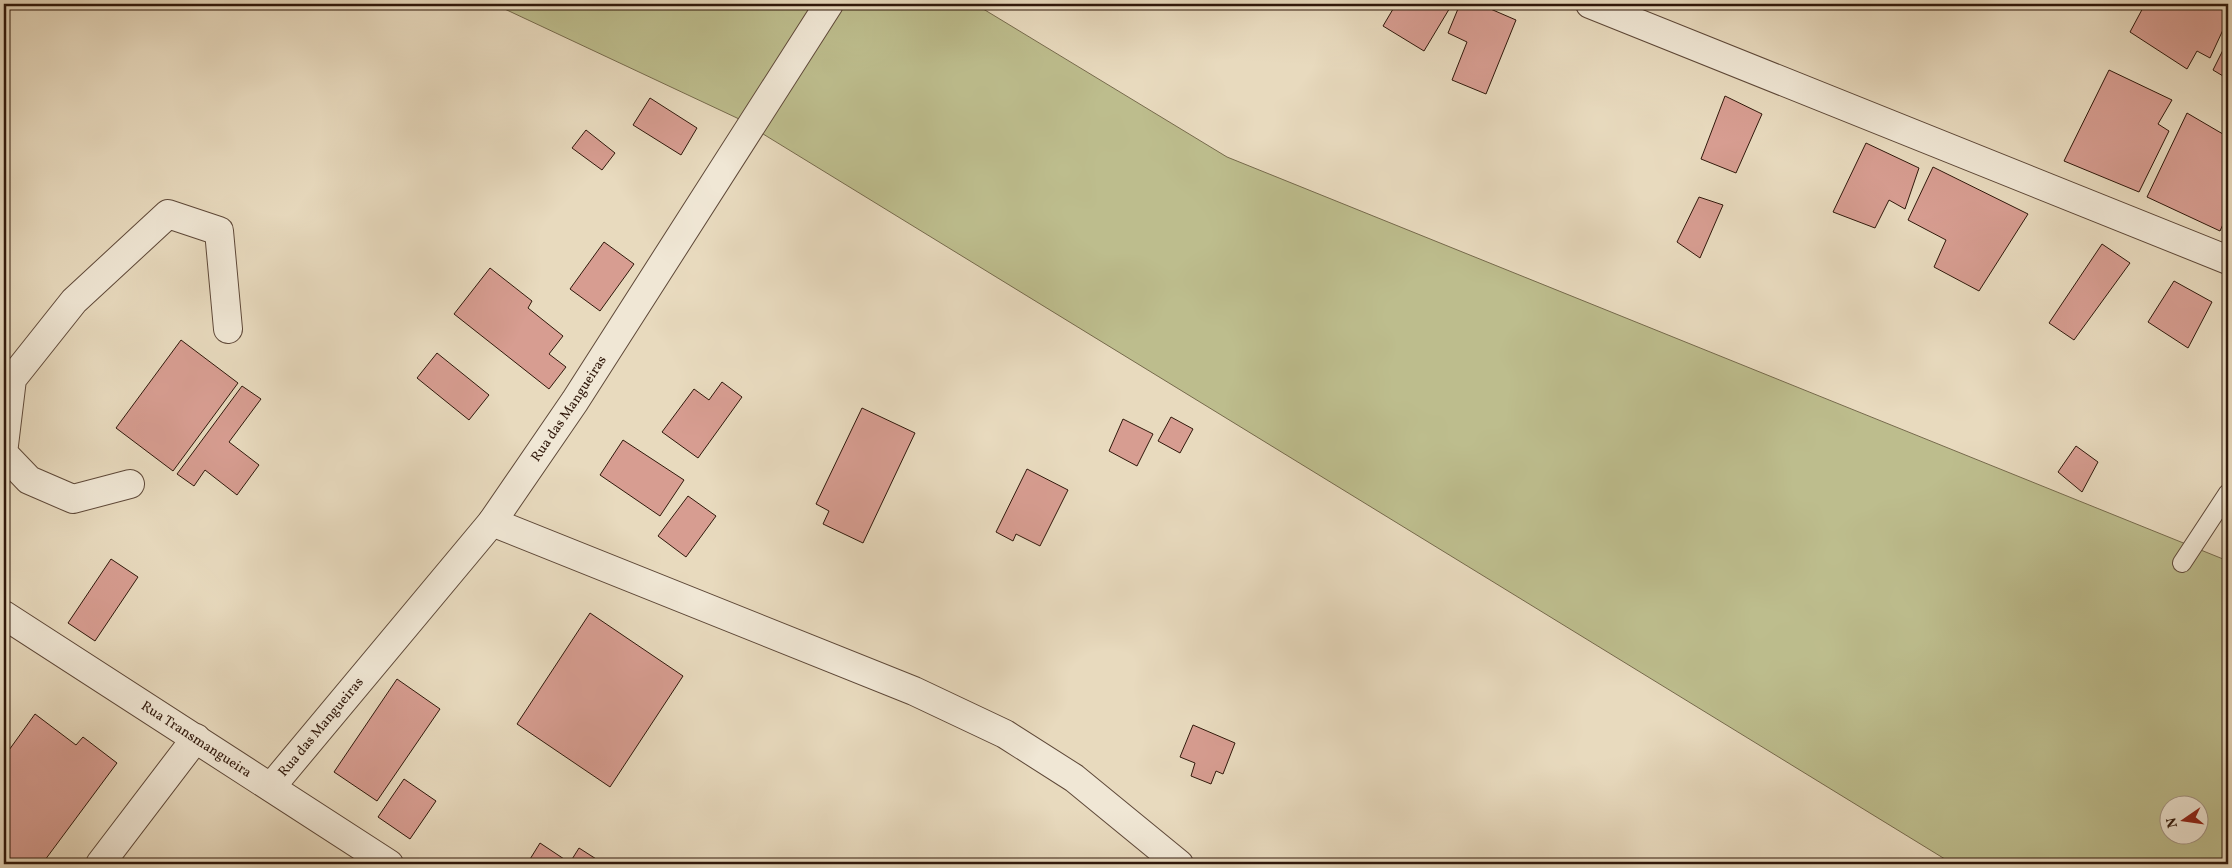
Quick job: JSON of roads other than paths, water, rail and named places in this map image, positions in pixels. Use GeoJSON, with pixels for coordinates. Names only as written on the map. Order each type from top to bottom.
{"type":"FeatureCollection","features":[{"type":"Feature","properties":{"kind":"street","name":"Rua das Mangueiras"},"geometry":{"type":"LineString","coordinates":[[272,786],[492,522],[575,401],[829,4]]}},
{"type":"Feature","properties":{"kind":"street"},"geometry":{"type":"LineString","coordinates":[[1590,4],[2228,260]]}},
{"type":"Feature","properties":{"kind":"street"},"geometry":{"type":"LineString","coordinates":[[4,445],[12,379],[74,301],[168,214],[219,231],[228,329]]}},
{"type":"Feature","properties":{"kind":"street"},"geometry":{"type":"LineString","coordinates":[[4,454],[29,480],[73,499],[130,484]]}},
{"type":"Feature","properties":{"kind":"street"},"geometry":{"type":"LineString","coordinates":[[492,522],[914,690],[1005,734],[1074,778],[1179,864]]}},
{"type":"Feature","properties":{"kind":"street","name":"Rua Transmangueira"},"geometry":{"type":"LineString","coordinates":[[4,615],[272,786],[389,864]]}},
{"type":"Feature","properties":{"kind":"street"},"geometry":{"type":"LineString","coordinates":[[100,864],[196,738]]}},
{"type":"Feature","properties":{"kind":"lane"},"geometry":{"type":"LineString","coordinates":[[2182,563],[2228,493]]}}]}
